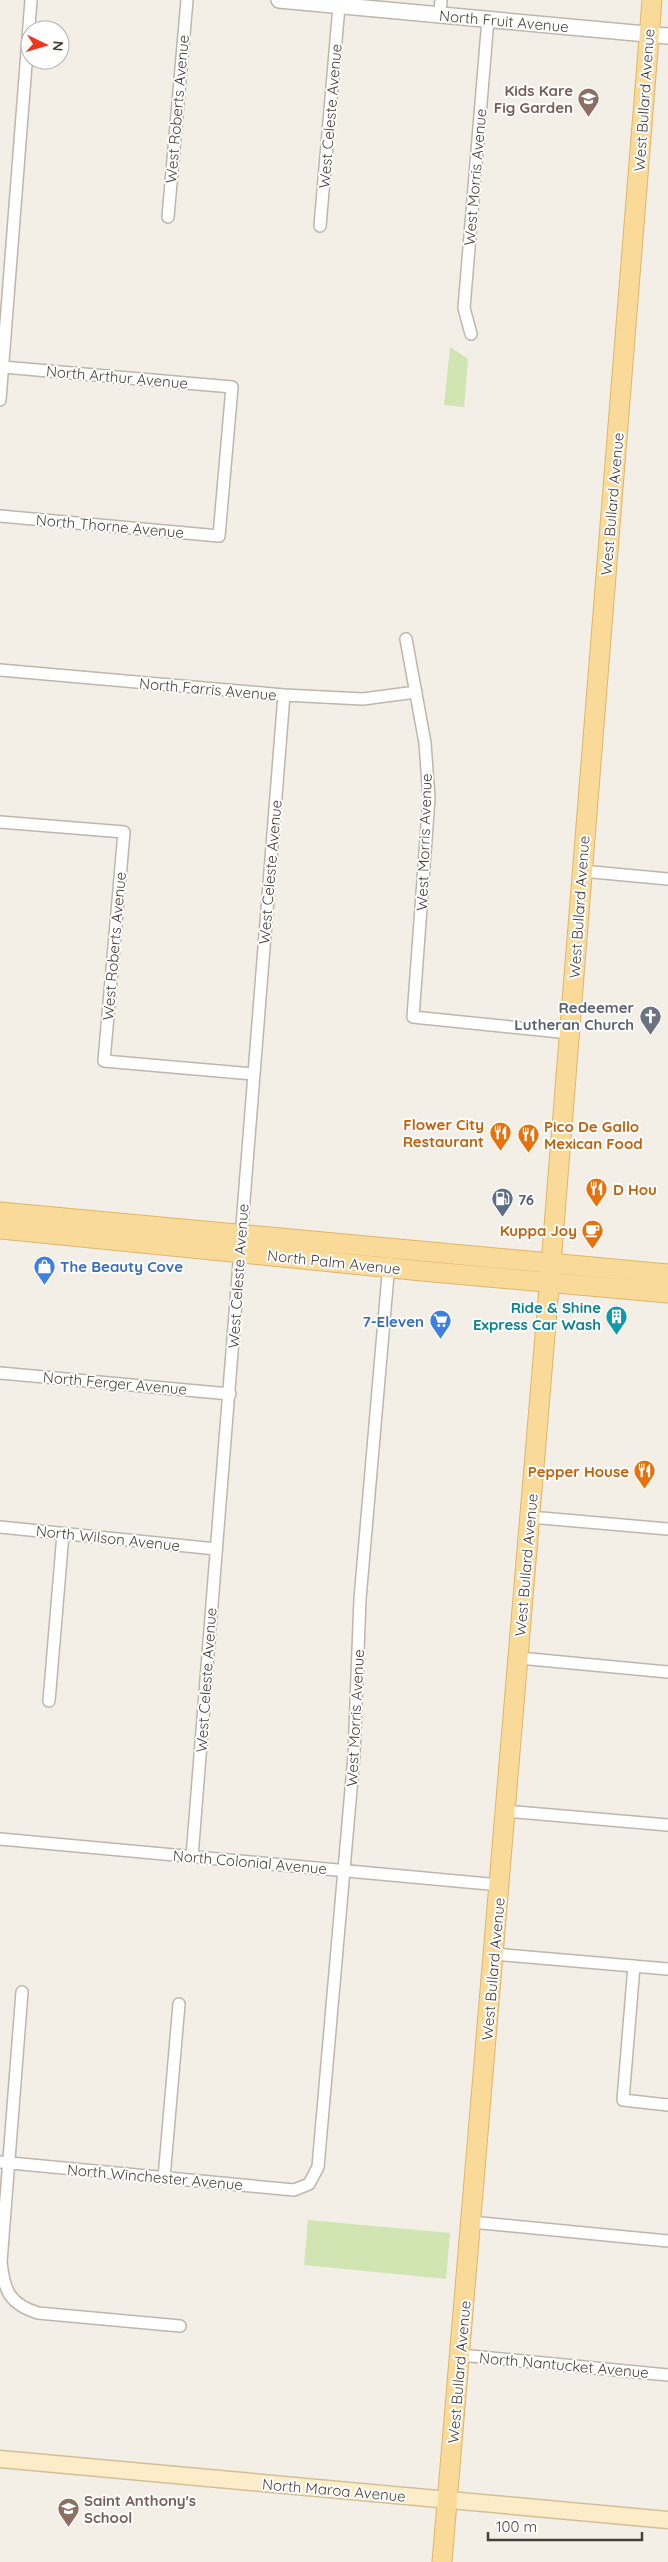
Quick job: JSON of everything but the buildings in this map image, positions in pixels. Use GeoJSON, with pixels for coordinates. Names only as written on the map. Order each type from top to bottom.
{"type":"FeatureCollection","features":[{"type":"Feature","properties":{"kind":"main road","name":"West Bullard Avenue"},"geometry":{"type":"LineString","coordinates":[[442,2562],[550,1283],[652,0]]}},
{"type":"Feature","properties":{"kind":"main road","name":"North Palm Avenue"},"geometry":{"type":"LineString","coordinates":[[0,1212],[241,1234],[550,1283],[668,1293]]}},
{"type":"Feature","properties":{"kind":"main road","name":"North Palm Avenue"},"geometry":{"type":"LineString","coordinates":[[0,1229],[241,1253],[551,1264],[668,1274]]}},
{"type":"Feature","properties":{"kind":"main road","name":"North Maroa Avenue"},"geometry":{"type":"LineString","coordinates":[[0,2459],[668,2520]]}},
{"type":"Feature","properties":{"kind":"street"},"geometry":{"type":"LineString","coordinates":[[0,400],[31,0]]}},
{"type":"Feature","properties":{"kind":"street","name":"West Roberts Avenue"},"geometry":{"type":"LineString","coordinates":[[168,217],[187,0]]}},
{"type":"Feature","properties":{"kind":"street","name":"North Fruit Avenue"},"geometry":{"type":"LineString","coordinates":[[279,0],[339,6],[441,7],[488,19],[668,36]]}},
{"type":"Feature","properties":{"kind":"street","name":"West Celeste Avenue"},"geometry":{"type":"LineString","coordinates":[[320,226],[339,6]]}},
{"type":"Feature","properties":{"kind":"street","name":"West Morris Avenue"},"geometry":{"type":"LineString","coordinates":[[471,334],[464,308],[488,19]]}},
{"type":"Feature","properties":{"kind":"street","name":"North Arthur Avenue"},"geometry":{"type":"LineString","coordinates":[[3,367],[232,387],[219,536]]}},
{"type":"Feature","properties":{"kind":"street","name":"North Thorne Avenue"},"geometry":{"type":"LineString","coordinates":[[0,516],[219,536]]}},
{"type":"Feature","properties":{"kind":"street","name":"West Morris Avenue"},"geometry":{"type":"LineString","coordinates":[[406,639],[425,743],[429,798],[413,1017],[570,1033]]}},
{"type":"Feature","properties":{"kind":"street","name":"North Farris Avenue"},"geometry":{"type":"LineString","coordinates":[[0,670],[284,695],[364,699],[416,692]]}},
{"type":"Feature","properties":{"kind":"street","name":"West Celeste Avenue"},"geometry":{"type":"LineString","coordinates":[[192,1857],[284,695]]}},
{"type":"Feature","properties":{"kind":"street","name":"West Roberts Avenue"},"geometry":{"type":"LineString","coordinates":[[0,822],[124,832],[104,1061],[253,1074]]}},
{"type":"Feature","properties":{"kind":"street"},"geometry":{"type":"LineString","coordinates":[[582,871],[668,879]]}},
{"type":"Feature","properties":{"kind":"street","name":"West Morris Avenue"},"geometry":{"type":"LineString","coordinates":[[309,2184],[318,2167],[344,1870],[354,1755],[360,1599],[390,1258]]}},
{"type":"Feature","properties":{"kind":"street","name":"North Ferger Avenue"},"geometry":{"type":"LineString","coordinates":[[0,1373],[230,1394]]}},
{"type":"Feature","properties":{"kind":"street"},"geometry":{"type":"LineString","coordinates":[[530,1517],[668,1529]]}},
{"type":"Feature","properties":{"kind":"street","name":"North Wilson Avenue"},"geometry":{"type":"LineString","coordinates":[[0,1527],[216,1549]]}},
{"type":"Feature","properties":{"kind":"street"},"geometry":{"type":"LineString","coordinates":[[49,1701],[63,1534]]}},
{"type":"Feature","properties":{"kind":"street"},"geometry":{"type":"LineString","coordinates":[[518,1658],[668,1672]]}},
{"type":"Feature","properties":{"kind":"street"},"geometry":{"type":"LineString","coordinates":[[506,1811],[668,1825]]}},
{"type":"Feature","properties":{"kind":"street","name":"North Colonial Avenue"},"geometry":{"type":"LineString","coordinates":[[0,1839],[500,1885]]}},
{"type":"Feature","properties":{"kind":"street"},"geometry":{"type":"LineString","coordinates":[[494,1954],[668,1969]]}},
{"type":"Feature","properties":{"kind":"street"},"geometry":{"type":"LineString","coordinates":[[634,1966],[623,2100],[668,2105]]}},
{"type":"Feature","properties":{"kind":"street"},"geometry":{"type":"LineString","coordinates":[[22,1992],[5,2163],[1,2262],[3,2283],[13,2301],[24,2309],[38,2313],[180,2326]]}},
{"type":"Feature","properties":{"kind":"street"},"geometry":{"type":"LineString","coordinates":[[164,2178],[179,2004]]}},
{"type":"Feature","properties":{"kind":"street","name":"North Winchester Avenue"},"geometry":{"type":"LineString","coordinates":[[5,2163],[294,2190],[309,2184]]}},
{"type":"Feature","properties":{"kind":"street"},"geometry":{"type":"LineString","coordinates":[[471,2222],[668,2241]]}},
{"type":"Feature","properties":{"kind":"street","name":"North Nantucket Avenue"},"geometry":{"type":"LineString","coordinates":[[460,2355],[668,2375]]}},
{"type":"Feature","properties":{"kind":"green space"},"geometry":{"type":"Polygon","coordinates":[[[450,347],[468,359],[464,407],[444,405],[450,347]]]}},
{"type":"Feature","properties":{"kind":"green space"},"geometry":{"type":"Polygon","coordinates":[[[308,2220],[450,2233],[446,2279],[304,2265],[308,2220]]]}},
{"type":"Feature","properties":{"kind":"place","name":"Kids Kare Fig Garden"},"geometry":{"type":"Point","coordinates":[589,118]}},
{"type":"Feature","properties":{"kind":"place","name":"Redeemer Lutheran Church"},"geometry":{"type":"Point","coordinates":[650,1035]}},
{"type":"Feature","properties":{"kind":"place","name":"Flower City Restaurant"},"geometry":{"type":"Point","coordinates":[500,1152]}},
{"type":"Feature","properties":{"kind":"place","name":"Pico De Gallo Mexican Food"},"geometry":{"type":"Point","coordinates":[528,1154]}},
{"type":"Feature","properties":{"kind":"place","name":"D Hou"},"geometry":{"type":"Point","coordinates":[597,1208]}},
{"type":"Feature","properties":{"kind":"place","name":"76"},"geometry":{"type":"Point","coordinates":[502,1218]}},
{"type":"Feature","properties":{"kind":"place","name":"Kuppa Joy"},"geometry":{"type":"Point","coordinates":[593,1249]}},
{"type":"Feature","properties":{"kind":"place","name":"The Beauty Cove"},"geometry":{"type":"Point","coordinates":[44,1285]}},
{"type":"Feature","properties":{"kind":"place","name":"Ride & Shine Express Car Wash"},"geometry":{"type":"Point","coordinates":[617,1335]}},
{"type":"Feature","properties":{"kind":"place","name":"7-Eleven"},"geometry":{"type":"Point","coordinates":[440,1340]}},
{"type":"Feature","properties":{"kind":"place","name":"Pepper House"},"geometry":{"type":"Point","coordinates":[645,1490]}},
{"type":"Feature","properties":{"kind":"place","name":"Saint Anthony's School"},"geometry":{"type":"Point","coordinates":[68,2528]}}]}
